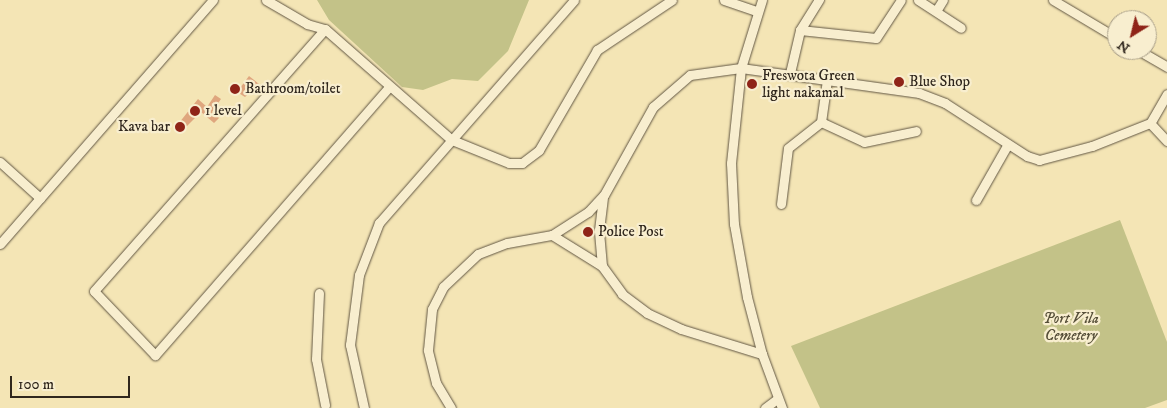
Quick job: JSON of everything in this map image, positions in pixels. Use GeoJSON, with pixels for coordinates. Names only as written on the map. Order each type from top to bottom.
{"type":"FeatureCollection","features":[{"type":"Feature","properties":{"kind":"street"},"geometry":{"type":"LineString","coordinates":[[0,244],[213,0]]}},
{"type":"Feature","properties":{"kind":"street"},"geometry":{"type":"LineString","coordinates":[[266,0],[307,24],[325,29],[452,140],[509,163],[532,158],[597,50],[672,0]]}},
{"type":"Feature","properties":{"kind":"street"},"geometry":{"type":"LineString","coordinates":[[364,408],[350,345],[359,274],[379,223],[574,0]]}},
{"type":"Feature","properties":{"kind":"street"},"geometry":{"type":"LineString","coordinates":[[724,0],[756,11]]}},
{"type":"Feature","properties":{"kind":"street"},"geometry":{"type":"LineString","coordinates":[[762,0],[756,11],[741,68],[731,164],[734,224],[762,354],[776,399],[782,408]]}},
{"type":"Feature","properties":{"kind":"street"},"geometry":{"type":"LineString","coordinates":[[790,73],[800,30],[819,0]]}},
{"type":"Feature","properties":{"kind":"street"},"geometry":{"type":"LineString","coordinates":[[800,30],[876,38],[901,0]]}},
{"type":"Feature","properties":{"kind":"street"},"geometry":{"type":"LineString","coordinates":[[918,0],[961,28]]}},
{"type":"Feature","properties":{"kind":"street"},"geometry":{"type":"LineString","coordinates":[[936,11],[943,0]]}},
{"type":"Feature","properties":{"kind":"street"},"geometry":{"type":"LineString","coordinates":[[1053,0],[1107,32]]}},
{"type":"Feature","properties":{"kind":"street"},"geometry":{"type":"LineString","coordinates":[[325,29],[94,290],[155,355],[390,87]]}},
{"type":"Feature","properties":{"kind":"street"},"geometry":{"type":"LineString","coordinates":[[1155,60],[1167,67]]}},
{"type":"Feature","properties":{"kind":"street"},"geometry":{"type":"LineString","coordinates":[[451,408],[436,383],[428,350],[432,309],[443,287],[478,254],[507,243],[552,235],[574,223],[604,195],[662,96],[690,75],[741,68],[790,73],[928,96],[1033,158],[1049,159],[1150,123],[1167,94]]}},
{"type":"Feature","properties":{"kind":"street"},"geometry":{"type":"LineString","coordinates":[[781,204],[788,148],[821,122],[827,80]]}},
{"type":"Feature","properties":{"kind":"street"},"geometry":{"type":"LineString","coordinates":[[821,122],[864,142],[916,131]]}},
{"type":"Feature","properties":{"kind":"street"},"geometry":{"type":"LineString","coordinates":[[1150,123],[1167,141]]}},
{"type":"Feature","properties":{"kind":"street"},"geometry":{"type":"LineString","coordinates":[[976,200],[1008,144]]}},
{"type":"Feature","properties":{"kind":"street"},"geometry":{"type":"LineString","coordinates":[[0,162],[40,198]]}},
{"type":"Feature","properties":{"kind":"street"},"geometry":{"type":"LineString","coordinates":[[602,266],[599,230],[604,195]]}},
{"type":"Feature","properties":{"kind":"street"},"geometry":{"type":"LineString","coordinates":[[552,235],[602,266],[622,294],[647,313],[681,329],[762,354]]}},
{"type":"Feature","properties":{"kind":"street"},"geometry":{"type":"LineString","coordinates":[[319,293],[316,359],[324,407]]}},
{"type":"Feature","properties":{"kind":"street"},"geometry":{"type":"LineString","coordinates":[[765,408],[776,399]]}},
{"type":"Feature","properties":{"kind":"green space"},"geometry":{"type":"Polygon","coordinates":[[[317,0],[529,0],[508,51],[478,81],[452,79],[423,90],[402,87],[329,20],[317,0]]]}},
{"type":"Feature","properties":{"kind":"green space","name":"Port Vila Cemetery"},"geometry":{"type":"Polygon","coordinates":[[[1120,220],[1167,342],[1167,400],[1145,408],[820,408],[791,346],[1120,220]]]}},
{"type":"Feature","properties":{"kind":"building","name":"1 level"},"geometry":{"type":"Polygon","coordinates":[[[249,76],[259,84],[245,97],[237,92],[249,76]]]}},
{"type":"Feature","properties":{"kind":"building"},"geometry":{"type":"Polygon","coordinates":[[[215,95],[221,99],[212,112],[219,118],[214,123],[201,112],[180,133],[175,128],[198,99],[207,107],[215,95]]]}},
{"type":"Feature","properties":{"kind":"place","name":"Blue Shop"},"geometry":{"type":"Point","coordinates":[899,82]}},
{"type":"Feature","properties":{"kind":"place","name":"Freswota Green light nakamal"},"geometry":{"type":"Point","coordinates":[752,84]}},
{"type":"Feature","properties":{"kind":"place","name":"Bathroom/toilet"},"geometry":{"type":"Point","coordinates":[235,89]}},
{"type":"Feature","properties":{"kind":"place","name":"1 level"},"geometry":{"type":"Point","coordinates":[195,111]}},
{"type":"Feature","properties":{"kind":"place","name":"Kava bar"},"geometry":{"type":"Point","coordinates":[180,127]}},
{"type":"Feature","properties":{"kind":"place","name":"Police Post"},"geometry":{"type":"Point","coordinates":[588,232]}}]}
